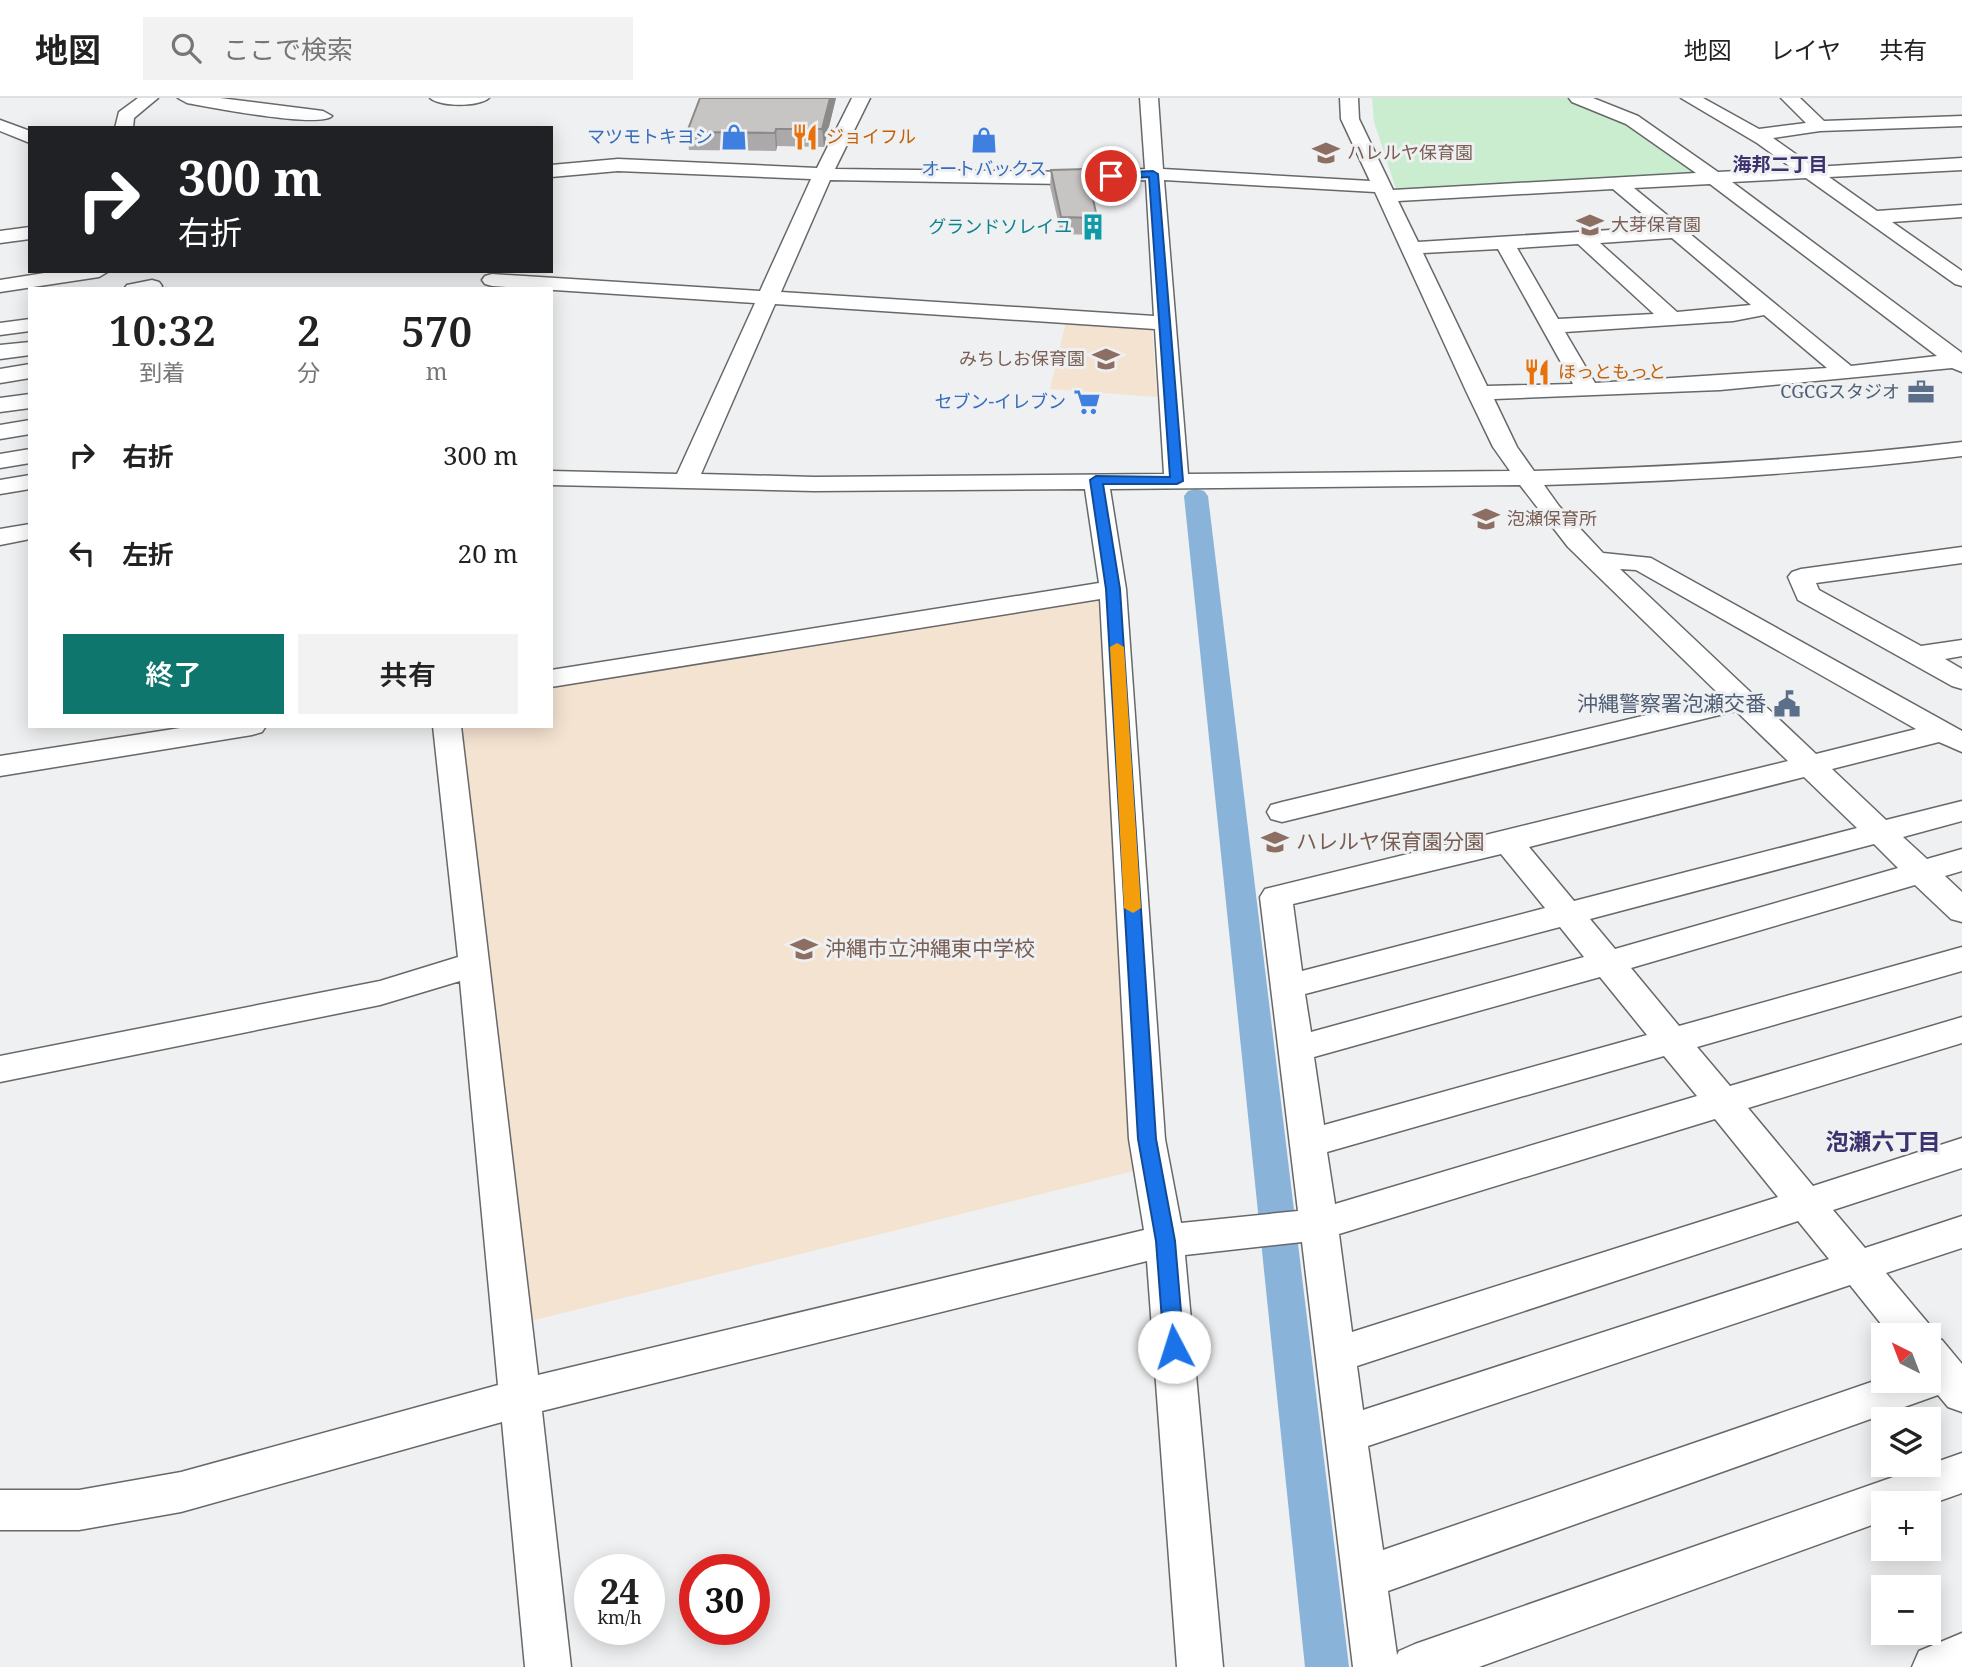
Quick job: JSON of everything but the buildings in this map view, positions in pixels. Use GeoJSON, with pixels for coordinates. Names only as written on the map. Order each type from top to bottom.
{"type":"FeatureCollection","features":[{"type":"Feature","properties":{"kind":"street"},"geometry":{"type":"LineString","coordinates":[[124,126],[124,116],[149,98]]}},
{"type":"Feature","properties":{"kind":"street"},"geometry":{"type":"LineString","coordinates":[[187,98],[283,113],[317,122],[335,98]]}},
{"type":"Feature","properties":{"kind":"street"},"geometry":{"type":"LineString","coordinates":[[439,98],[480,98]]}},
{"type":"Feature","properties":{"kind":"street"},"geometry":{"type":"LineString","coordinates":[[686,481],[770,298],[823,174],[861,98]]}},
{"type":"Feature","properties":{"kind":"street"},"geometry":{"type":"LineString","coordinates":[[1149,98],[1177,481]]}},
{"type":"Feature","properties":{"kind":"street"},"geometry":{"type":"LineString","coordinates":[[1349,98],[1350,119],[1478,393],[1505,447],[1526,478],[1559,521],[1595,560],[1962,911]]}},
{"type":"Feature","properties":{"kind":"street"},"geometry":{"type":"LineString","coordinates":[[1578,98],[1632,120],[1661,138],[1960,362]]}},
{"type":"Feature","properties":{"kind":"street"},"geometry":{"type":"LineString","coordinates":[[1790,98],[1820,126]]}},
{"type":"Feature","properties":{"kind":"street"},"geometry":{"type":"LineString","coordinates":[[1695,100],[1757,135],[1962,280]]}},
{"type":"Feature","properties":{"kind":"street"},"geometry":{"type":"LineString","coordinates":[[1892,106],[1910,122]]}},
{"type":"Feature","properties":{"kind":"street"},"geometry":{"type":"LineString","coordinates":[[1757,135],[1820,126],[1962,121]]}},
{"type":"Feature","properties":{"kind":"street"},"geometry":{"type":"LineString","coordinates":[[0,125],[28,137]]}},
{"type":"Feature","properties":{"kind":"street"},"geometry":{"type":"LineString","coordinates":[[553,171],[618,165],[823,174],[1068,178],[1153,174],[1386,192],[1617,183],[1962,164]]}},
{"type":"Feature","properties":{"kind":"street"},"geometry":{"type":"LineString","coordinates":[[1617,183],[1846,373]]}},
{"type":"Feature","properties":{"kind":"street"},"geometry":{"type":"LineString","coordinates":[[1873,217],[1962,211]]}},
{"type":"Feature","properties":{"kind":"street"},"geometry":{"type":"LineString","coordinates":[[1411,248],[1677,232]]}},
{"type":"Feature","properties":{"kind":"street"},"geometry":{"type":"LineString","coordinates":[[0,237],[28,233]]}},
{"type":"Feature","properties":{"kind":"street"},"geometry":{"type":"LineString","coordinates":[[1584,239],[1671,319]]}},
{"type":"Feature","properties":{"kind":"street"},"geometry":{"type":"LineString","coordinates":[[1505,243],[1554,326],[1588,391]]}},
{"type":"Feature","properties":{"kind":"street"},"geometry":{"type":"LineString","coordinates":[[0,286],[86,273]]}},
{"type":"Feature","properties":{"kind":"street"},"geometry":{"type":"LineString","coordinates":[[492,280],[1164,323]]}},
{"type":"Feature","properties":{"kind":"street"},"geometry":{"type":"LineString","coordinates":[[1554,326],[1733,315],[1769,308]]}},
{"type":"Feature","properties":{"kind":"street"},"geometry":{"type":"LineString","coordinates":[[0,329],[28,325]]}},
{"type":"Feature","properties":{"kind":"street"},"geometry":{"type":"LineString","coordinates":[[0,352],[28,348]]}},
{"type":"Feature","properties":{"kind":"street"},"geometry":{"type":"LineString","coordinates":[[1478,393],[1588,391],[1773,381],[1960,362]]}},
{"type":"Feature","properties":{"kind":"street"},"geometry":{"type":"LineString","coordinates":[[0,376],[28,371]]}},
{"type":"Feature","properties":{"kind":"street"},"geometry":{"type":"LineString","coordinates":[[0,405],[28,401]]}},
{"type":"Feature","properties":{"kind":"street"},"geometry":{"type":"LineString","coordinates":[[0,432],[28,427]]}},
{"type":"Feature","properties":{"kind":"street"},"geometry":{"type":"LineString","coordinates":[[553,478],[814,484],[1526,478],[1678,474],[1846,463],[1962,449]]}},
{"type":"Feature","properties":{"kind":"street"},"geometry":{"type":"LineString","coordinates":[[0,461],[28,456]]}},
{"type":"Feature","properties":{"kind":"street"},"geometry":{"type":"LineString","coordinates":[[1096,480],[1113,589],[1147,1139],[1165,1241],[1200,1667]]}},
{"type":"Feature","properties":{"kind":"street"},"geometry":{"type":"LineString","coordinates":[[0,487],[28,482]]}},
{"type":"Feature","properties":{"kind":"street"},"geometry":{"type":"LineString","coordinates":[[0,537],[28,531]]}},
{"type":"Feature","properties":{"kind":"street"},"geometry":{"type":"LineString","coordinates":[[1962,555],[1801,577],[1807,594],[1962,680]]}},
{"type":"Feature","properties":{"kind":"street"},"geometry":{"type":"LineString","coordinates":[[1595,560],[1642,563],[1952,738]]}},
{"type":"Feature","properties":{"kind":"street"},"geometry":{"type":"LineString","coordinates":[[553,678],[1113,589]]}},
{"type":"Feature","properties":{"kind":"street"},"geometry":{"type":"LineString","coordinates":[[1917,655],[1962,648]]}},
{"type":"Feature","properties":{"kind":"street"},"geometry":{"type":"LineString","coordinates":[[1282,812],[1740,701]]}},
{"type":"Feature","properties":{"kind":"street"},"geometry":{"type":"LineString","coordinates":[[0,766],[239,728]]}},
{"type":"Feature","properties":{"kind":"street"},"geometry":{"type":"LineString","coordinates":[[447,728],[475,964],[548,1667]]}},
{"type":"Feature","properties":{"kind":"street"},"geometry":{"type":"LineString","coordinates":[[1376,1667],[1276,897],[1809,766],[1952,738]]}},
{"type":"Feature","properties":{"kind":"street"},"geometry":{"type":"LineString","coordinates":[[1287,987],[1962,811]]}},
{"type":"Feature","properties":{"kind":"street"},"geometry":{"type":"LineString","coordinates":[[1508,842],[1904,1323]]}},
{"type":"Feature","properties":{"kind":"street"},"geometry":{"type":"LineString","coordinates":[[1294,1049],[1608,963],[1962,860]]}},
{"type":"Feature","properties":{"kind":"street"},"geometry":{"type":"LineString","coordinates":[[1306,1144],[1962,960]]}},
{"type":"Feature","properties":{"kind":"street"},"geometry":{"type":"LineString","coordinates":[[0,1069],[380,993],[475,964]]}},
{"type":"Feature","properties":{"kind":"street"},"geometry":{"type":"LineString","coordinates":[[0,1510],[79,1510],[181,1492],[520,1398],[1165,1241],[1317,1225],[1962,1030]]}},
{"type":"Feature","properties":{"kind":"street"},"geometry":{"type":"LineString","coordinates":[[1334,1356],[1962,1153]]}},
{"type":"Feature","properties":{"kind":"street"},"geometry":{"type":"LineString","coordinates":[[1344,1435],[1962,1232]]}},
{"type":"Feature","properties":{"kind":"street"},"geometry":{"type":"LineString","coordinates":[[1364,1578],[1942,1375]]}},
{"type":"Feature","properties":{"kind":"street"},"geometry":{"type":"LineString","coordinates":[[1415,1667],[1962,1473]]}},
{"type":"Feature","properties":{"kind":"street"},"geometry":{"type":"LineString","coordinates":[[1935,1667],[1962,1657]]}},
{"type":"Feature","properties":{"kind":"shaded area","name":"みちしお保育園"},"geometry":{"type":"Polygon","coordinates":[[[1066,322],[1152,328],[1157,397],[1050,389],[1066,322]]]}},
{"type":"Feature","properties":{"kind":"shaded area","name":"沖縄市立沖縄東中学校"},"geometry":{"type":"Polygon","coordinates":[[[1098,600],[1134,1171],[531,1321],[461,728],[553,728],[553,688],[1098,600]]]}},
{"type":"Feature","properties":{"kind":"green space"},"geometry":{"type":"Polygon","coordinates":[[[1372,98],[1571,98],[1629,122],[1683,160],[1696,176],[1396,189],[1374,122],[1372,98]]]}},
{"type":"Feature","properties":{"kind":"waterway"},"geometry":{"type":"LineString","coordinates":[[1196,496],[1327,1667]]}},
{"type":"Feature","properties":{"kind":"slow traffic"},"geometry":{"type":"LineString","coordinates":[[1117,647],[1133,908]]}},
{"type":"Feature","properties":{"kind":"place","name":"マツモトキヨシ"},"geometry":{"type":"Point","coordinates":[734,137]}},
{"type":"Feature","properties":{"kind":"place","name":"ジョイフル"},"geometry":{"type":"Point","coordinates":[805,137]}},
{"type":"Feature","properties":{"kind":"place","name":"オートバックス"},"geometry":{"type":"Point","coordinates":[984,140]}},
{"type":"Feature","properties":{"kind":"place","name":"ハレルヤ保育園"},"geometry":{"type":"Point","coordinates":[1326,153]}},
{"type":"Feature","properties":{"kind":"place","name":"大芽保育園"},"geometry":{"type":"Point","coordinates":[1590,225]}},
{"type":"Feature","properties":{"kind":"place","name":"グランドソレイユ"},"geometry":{"type":"Point","coordinates":[1093,227]}},
{"type":"Feature","properties":{"kind":"place","name":"みちしお保育園"},"geometry":{"type":"Point","coordinates":[1106,359]}},
{"type":"Feature","properties":{"kind":"place","name":"ほっともっと"},"geometry":{"type":"Point","coordinates":[1537,372]}},
{"type":"Feature","properties":{"kind":"place","name":"CGCGスタジオ"},"geometry":{"type":"Point","coordinates":[1921,392]}},
{"type":"Feature","properties":{"kind":"place","name":"セブン-イレブン"},"geometry":{"type":"Point","coordinates":[1087,402]}},
{"type":"Feature","properties":{"kind":"place","name":"泡瀬保育所"},"geometry":{"type":"Point","coordinates":[1486,519]}},
{"type":"Feature","properties":{"kind":"place","name":"沖縄警察署泡瀬交番"},"geometry":{"type":"Point","coordinates":[1787,704]}},
{"type":"Feature","properties":{"kind":"place","name":"ハレルヤ保育園分園"},"geometry":{"type":"Point","coordinates":[1275,842]}},
{"type":"Feature","properties":{"kind":"place","name":"沖縄市立沖縄東中学校"},"geometry":{"type":"Point","coordinates":[804,949]}},
{"type":"Feature","properties":{"kind":"district","name":"海邦二丁目"},"geometry":{"type":"Point","coordinates":[1780,164]}},
{"type":"Feature","properties":{"kind":"district","name":"泡瀬六丁目"},"geometry":{"type":"Point","coordinates":[1883,1142]}},
{"type":"Feature","properties":{"kind":"route"},"geometry":{"type":"LineString","coordinates":[[1111,176],[1153,174],[1177,481],[1096,480],[1113,589],[1147,1139],[1165,1241],[1174,1347]]}}]}
